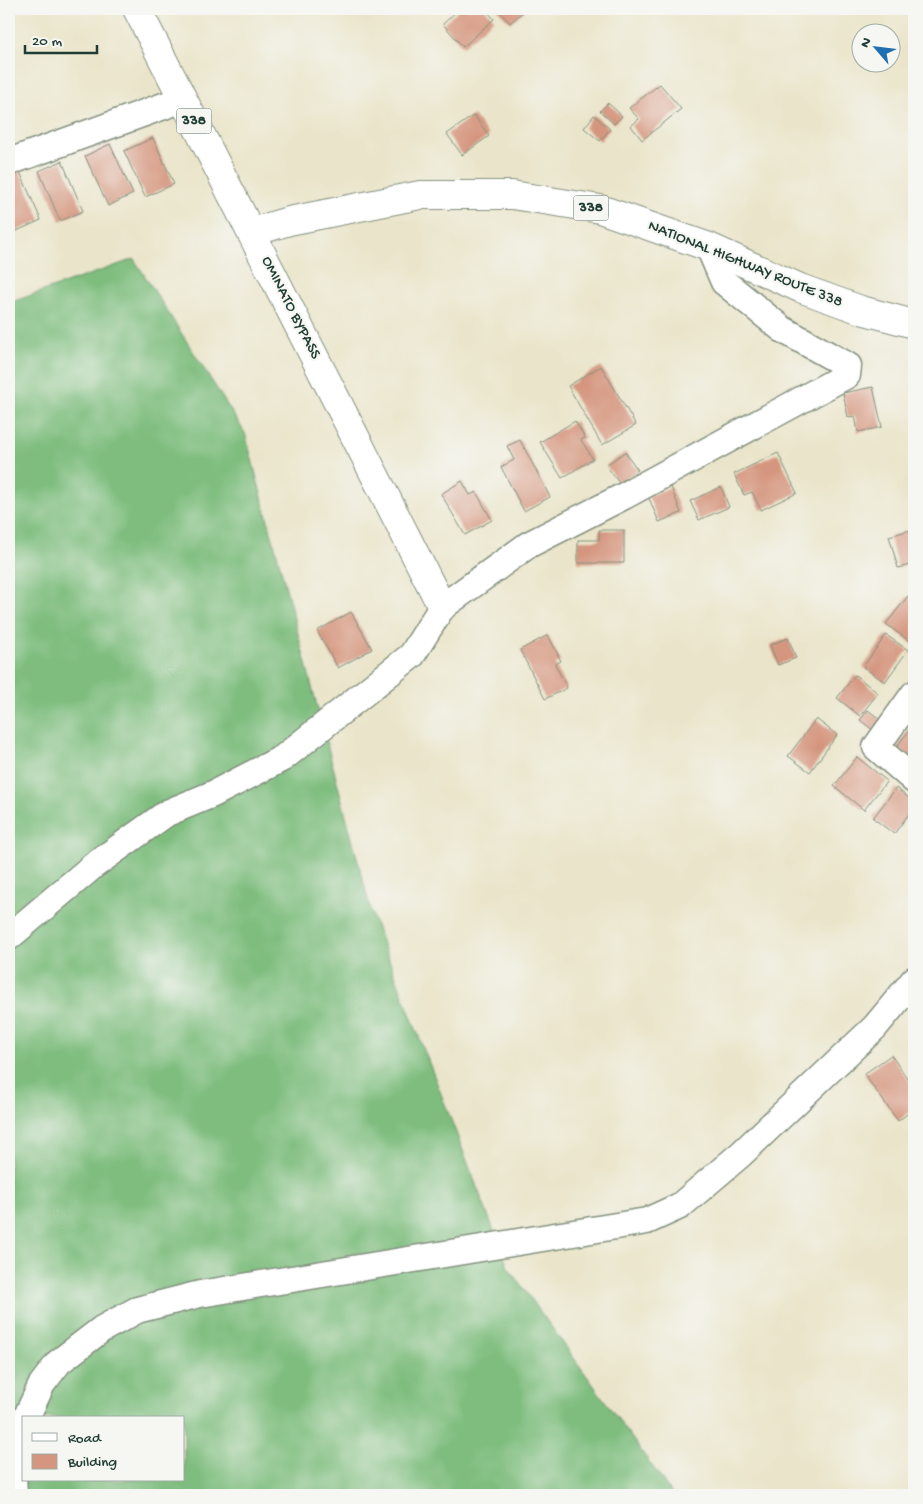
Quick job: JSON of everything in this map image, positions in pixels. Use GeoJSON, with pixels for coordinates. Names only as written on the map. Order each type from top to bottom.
{"type":"FeatureCollection","features":[{"type":"Feature","properties":{"kind":"highway","name":"OMINATO BYPASS"},"geometry":{"type":"LineString","coordinates":[[137,9],[442,607]]}},
{"type":"Feature","properties":{"kind":"highway","name":"NATIONAL HIGHWAY ROUTE 338"},"geometry":{"type":"LineString","coordinates":[[252,232],[289,221],[420,195],[512,195],[600,209],[708,247],[800,288],[861,310],[914,324]]}},
{"type":"Feature","properties":{"kind":"street"},"geometry":{"type":"LineString","coordinates":[[9,162],[184,99]]}},
{"type":"Feature","properties":{"kind":"street"},"geometry":{"type":"LineString","coordinates":[[9,937],[93,866],[167,813],[213,794],[283,758],[412,655],[442,607],[528,545],[624,496],[847,375],[848,366],[782,329],[724,282],[708,247]]}},
{"type":"Feature","properties":{"kind":"street"},"geometry":{"type":"LineString","coordinates":[[914,694],[876,747],[914,780]]}},
{"type":"Feature","properties":{"kind":"street"},"geometry":{"type":"LineString","coordinates":[[27,1416],[42,1384],[59,1362],[102,1329],[137,1310],[200,1294],[647,1221],[680,1206],[741,1154],[876,1027],[914,980]]}},
{"type":"Feature","properties":{"kind":"street"},"geometry":{"type":"LineString","coordinates":[[14,1495],[12,1460],[22,1429]]}},
{"type":"Feature","properties":{"kind":"green space"},"geometry":{"type":"Polygon","coordinates":[[[134,259],[245,433],[373,918],[508,1267],[673,1495],[9,1495],[9,303],[134,259]]]}},
{"type":"Feature","properties":{"kind":"building"},"geometry":{"type":"Polygon","coordinates":[[[459,9],[485,9],[494,19],[463,47],[443,24],[459,9]]]}},
{"type":"Feature","properties":{"kind":"building"},"geometry":{"type":"Polygon","coordinates":[[[497,9],[526,9],[510,23],[497,9]]]}},
{"type":"Feature","properties":{"kind":"building"},"geometry":{"type":"Polygon","coordinates":[[[660,84],[681,109],[642,140],[631,126],[639,119],[629,108],[660,84]]]}},
{"type":"Feature","properties":{"kind":"building"},"geometry":{"type":"Polygon","coordinates":[[[608,103],[622,116],[614,124],[600,111],[608,103]]]}},
{"type":"Feature","properties":{"kind":"building"},"geometry":{"type":"Polygon","coordinates":[[[474,115],[489,136],[462,155],[447,134],[474,115]]]}},
{"type":"Feature","properties":{"kind":"building"},"geometry":{"type":"Polygon","coordinates":[[[594,115],[610,129],[600,141],[584,128],[594,115]]]}},
{"type":"Feature","properties":{"kind":"building"},"geometry":{"type":"Polygon","coordinates":[[[153,138],[174,184],[145,197],[124,151],[153,138]]]}},
{"type":"Feature","properties":{"kind":"building"},"geometry":{"type":"Polygon","coordinates":[[[110,144],[133,194],[108,206],[85,156],[110,144]]]}},
{"type":"Feature","properties":{"kind":"building"},"geometry":{"type":"Polygon","coordinates":[[[62,161],[83,211],[60,221],[39,171],[62,161]]]}},
{"type":"Feature","properties":{"kind":"building"},"geometry":{"type":"Polygon","coordinates":[[[19,170],[41,220],[10,234],[9,174],[19,170]]]}},
{"type":"Feature","properties":{"kind":"building"},"geometry":{"type":"Polygon","coordinates":[[[601,366],[636,425],[602,445],[568,386],[601,366]]]}},
{"type":"Feature","properties":{"kind":"building"},"geometry":{"type":"Polygon","coordinates":[[[873,387],[882,427],[858,432],[855,416],[848,417],[843,393],[873,387]]]}},
{"type":"Feature","properties":{"kind":"building"},"geometry":{"type":"Polygon","coordinates":[[[575,421],[585,438],[581,440],[593,459],[562,478],[540,442],[575,421]]]}},
{"type":"Feature","properties":{"kind":"building"},"geometry":{"type":"Polygon","coordinates":[[[520,440],[550,497],[524,511],[501,467],[514,460],[507,446],[520,440]]]}},
{"type":"Feature","properties":{"kind":"building"},"geometry":{"type":"Polygon","coordinates":[[[625,452],[638,470],[619,483],[606,465],[625,452]]]}},
{"type":"Feature","properties":{"kind":"building"},"geometry":{"type":"Polygon","coordinates":[[[778,453],[797,493],[761,510],[752,492],[744,495],[734,474],[778,453]]]}},
{"type":"Feature","properties":{"kind":"building"},"geometry":{"type":"Polygon","coordinates":[[[462,481],[470,495],[476,492],[492,520],[465,535],[441,494],[462,481]]]}},
{"type":"Feature","properties":{"kind":"building"},"geometry":{"type":"Polygon","coordinates":[[[671,487],[681,513],[659,522],[648,496],[671,487]]]}},
{"type":"Feature","properties":{"kind":"building"},"geometry":{"type":"Polygon","coordinates":[[[721,487],[729,507],[699,520],[690,501],[721,487]]]}},
{"type":"Feature","properties":{"kind":"building"},"geometry":{"type":"Polygon","coordinates":[[[914,529],[914,564],[898,568],[889,536],[914,529]]]}},
{"type":"Feature","properties":{"kind":"building"},"geometry":{"type":"Polygon","coordinates":[[[599,530],[624,530],[624,563],[578,563],[578,540],[599,540],[599,530]]]}},
{"type":"Feature","properties":{"kind":"building"},"geometry":{"type":"Polygon","coordinates":[[[908,596],[914,600],[913,644],[886,624],[908,596]]]}},
{"type":"Feature","properties":{"kind":"building"},"geometry":{"type":"Polygon","coordinates":[[[351,612],[372,649],[338,668],[317,631],[351,612]]]}},
{"type":"Feature","properties":{"kind":"building"},"geometry":{"type":"Polygon","coordinates":[[[548,635],[561,661],[555,664],[567,688],[545,699],[520,650],[548,635]]]}},
{"type":"Feature","properties":{"kind":"building"},"geometry":{"type":"Polygon","coordinates":[[[886,635],[908,650],[885,682],[863,667],[886,635]]]}},
{"type":"Feature","properties":{"kind":"building"},"geometry":{"type":"Polygon","coordinates":[[[788,638],[796,658],[778,665],[770,645],[788,638]]]}},
{"type":"Feature","properties":{"kind":"building"},"geometry":{"type":"Polygon","coordinates":[[[855,675],[878,693],[860,716],[837,698],[855,675]]]}},
{"type":"Feature","properties":{"kind":"building"},"geometry":{"type":"Polygon","coordinates":[[[868,710],[882,721],[874,731],[860,720],[868,710]]]}},
{"type":"Feature","properties":{"kind":"building"},"geometry":{"type":"Polygon","coordinates":[[[816,719],[837,735],[810,772],[788,756],[816,719]]]}},
{"type":"Feature","properties":{"kind":"building"},"geometry":{"type":"Polygon","coordinates":[[[914,723],[914,761],[896,748],[914,723]]]}},
{"type":"Feature","properties":{"kind":"building"},"geometry":{"type":"Polygon","coordinates":[[[857,757],[887,781],[864,810],[834,786],[857,757]]]}},
{"type":"Feature","properties":{"kind":"building"},"geometry":{"type":"Polygon","coordinates":[[[896,788],[914,802],[914,807],[894,834],[873,818],[896,788]]]}},
{"type":"Feature","properties":{"kind":"building"},"geometry":{"type":"Polygon","coordinates":[[[891,1055],[914,1088],[914,1109],[898,1121],[864,1074],[891,1055]]]}}]}
